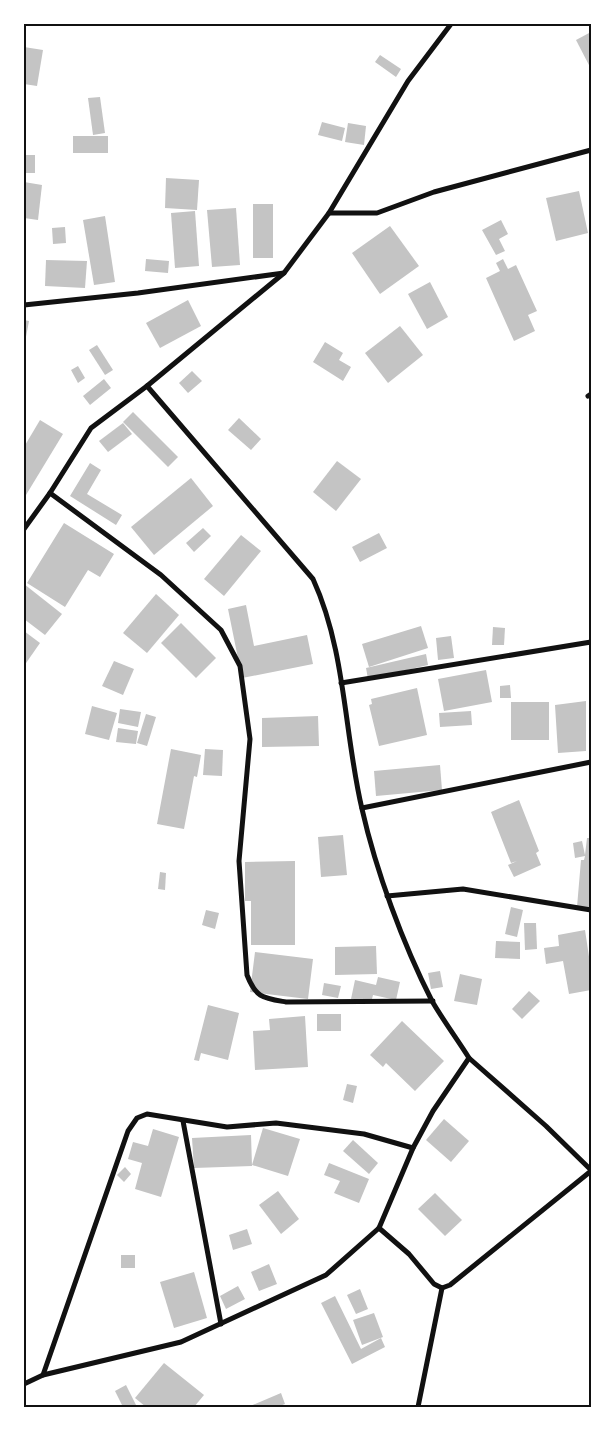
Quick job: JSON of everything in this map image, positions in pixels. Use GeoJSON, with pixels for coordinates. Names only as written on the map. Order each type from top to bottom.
{"type":"FeatureCollection","features":[{"type":"Feature","properties":{"kind":"street"},"geometry":{"type":"LineString","coordinates":[[24,526],[50,493],[91,428],[147,386],[284,273],[329,213],[408,81],[452,24]]}},
{"type":"Feature","properties":{"kind":"street"},"geometry":{"type":"LineString","coordinates":[[329,213],[377,213],[434,192],[591,150]]}},
{"type":"Feature","properties":{"kind":"street"},"geometry":{"type":"LineString","coordinates":[[24,305],[138,293],[284,273]]}},
{"type":"Feature","properties":{"kind":"street"},"geometry":{"type":"LineString","coordinates":[[147,386],[313,580],[322,600],[341,683],[362,808],[387,896],[432,1001],[469,1058],[546,1126],[591,1171],[450,1285],[442,1288],[434,1284],[409,1254],[379,1228]]}},
{"type":"Feature","properties":{"kind":"street"},"geometry":{"type":"LineString","coordinates":[[50,493],[161,575],[221,630],[240,666],[250,739],[239,861],[247,975],[254,992],[266,999],[286,1002],[432,1001]]}},
{"type":"Feature","properties":{"kind":"street"},"geometry":{"type":"LineString","coordinates":[[341,683],[591,642]]}},
{"type":"Feature","properties":{"kind":"street"},"geometry":{"type":"LineString","coordinates":[[362,808],[591,762]]}},
{"type":"Feature","properties":{"kind":"street"},"geometry":{"type":"LineString","coordinates":[[387,896],[463,889],[591,910]]}},
{"type":"Feature","properties":{"kind":"street"},"geometry":{"type":"LineString","coordinates":[[24,1384],[43,1375],[182,1342],[326,1275],[379,1228],[413,1148],[434,1111],[469,1058]]}},
{"type":"Feature","properties":{"kind":"street"},"geometry":{"type":"LineString","coordinates":[[43,1375],[128,1131],[137,1118],[147,1114],[227,1127],[276,1123],[364,1134],[413,1148]]}},
{"type":"Feature","properties":{"kind":"street"},"geometry":{"type":"LineString","coordinates":[[182,1121],[221,1324]]}},
{"type":"Feature","properties":{"kind":"street"},"geometry":{"type":"LineString","coordinates":[[418,1407],[442,1288]]}},
{"type":"Feature","properties":{"kind":"building"},"geometry":{"type":"Polygon","coordinates":[[[591,32],[591,69],[576,40],[591,32]]]}},
{"type":"Feature","properties":{"kind":"building"},"geometry":{"type":"Polygon","coordinates":[[[24,47],[43,50],[37,86],[24,84],[24,47]]]}},
{"type":"Feature","properties":{"kind":"building"},"geometry":{"type":"Polygon","coordinates":[[[380,55],[401,69],[396,77],[375,62],[380,55]]]}},
{"type":"Feature","properties":{"kind":"building"},"geometry":{"type":"Polygon","coordinates":[[[100,97],[105,133],[93,135],[88,98],[100,97]]]}},
{"type":"Feature","properties":{"kind":"building"},"geometry":{"type":"Polygon","coordinates":[[[322,122],[345,128],[342,141],[318,135],[322,122]]]}},
{"type":"Feature","properties":{"kind":"building"},"geometry":{"type":"Polygon","coordinates":[[[348,123],[366,126],[364,145],[345,142],[348,123]]]}},
{"type":"Feature","properties":{"kind":"building"},"geometry":{"type":"Polygon","coordinates":[[[73,136],[108,136],[108,153],[73,153],[73,136]]]}},
{"type":"Feature","properties":{"kind":"building"},"geometry":{"type":"Polygon","coordinates":[[[24,155],[35,155],[35,173],[24,173],[24,155]]]}},
{"type":"Feature","properties":{"kind":"building"},"geometry":{"type":"Polygon","coordinates":[[[166,178],[199,180],[197,210],[165,208],[166,178]]]}},
{"type":"Feature","properties":{"kind":"building"},"geometry":{"type":"Polygon","coordinates":[[[24,182],[42,185],[38,220],[24,218],[24,182]]]}},
{"type":"Feature","properties":{"kind":"building"},"geometry":{"type":"Polygon","coordinates":[[[579,191],[588,233],[556,241],[546,198],[579,191]]]}},
{"type":"Feature","properties":{"kind":"building"},"geometry":{"type":"Polygon","coordinates":[[[253,204],[273,204],[273,258],[253,258],[253,204]]]}},
{"type":"Feature","properties":{"kind":"building"},"geometry":{"type":"Polygon","coordinates":[[[236,208],[240,265],[212,267],[207,210],[236,208]]]}},
{"type":"Feature","properties":{"kind":"building"},"geometry":{"type":"Polygon","coordinates":[[[195,211],[199,266],[175,268],[171,213],[195,211]]]}},
{"type":"Feature","properties":{"kind":"building"},"geometry":{"type":"Polygon","coordinates":[[[105,216],[115,282],[94,285],[83,220],[105,216]]]}},
{"type":"Feature","properties":{"kind":"building"},"geometry":{"type":"Polygon","coordinates":[[[501,220],[508,234],[499,239],[505,251],[496,255],[482,230],[501,220]]]}},
{"type":"Feature","properties":{"kind":"building"},"geometry":{"type":"Polygon","coordinates":[[[390,226],[419,266],[380,294],[352,253],[390,226]]]}},
{"type":"Feature","properties":{"kind":"building"},"geometry":{"type":"Polygon","coordinates":[[[65,227],[66,243],[53,244],[52,228],[65,227]]]}},
{"type":"Feature","properties":{"kind":"building"},"geometry":{"type":"Polygon","coordinates":[[[146,259],[169,261],[168,273],[145,271],[146,259]]]}},
{"type":"Feature","properties":{"kind":"building"},"geometry":{"type":"Polygon","coordinates":[[[503,259],[508,269],[516,265],[537,311],[528,315],[535,331],[514,341],[486,278],[500,271],[496,263],[503,259]]]}},
{"type":"Feature","properties":{"kind":"building"},"geometry":{"type":"Polygon","coordinates":[[[46,260],[87,261],[85,288],[45,286],[46,260]]]}},
{"type":"Feature","properties":{"kind":"building"},"geometry":{"type":"Polygon","coordinates":[[[430,282],[448,317],[427,329],[408,294],[430,282]]]}},
{"type":"Feature","properties":{"kind":"building"},"geometry":{"type":"Polygon","coordinates":[[[188,300],[201,326],[160,348],[146,323],[188,300]]]}},
{"type":"Feature","properties":{"kind":"building"},"geometry":{"type":"Polygon","coordinates":[[[24,320],[29,321],[25,342],[24,342],[24,320]]]}},
{"type":"Feature","properties":{"kind":"building"},"geometry":{"type":"Polygon","coordinates":[[[400,326],[423,355],[388,383],[365,353],[400,326]]]}},
{"type":"Feature","properties":{"kind":"building"},"geometry":{"type":"Polygon","coordinates":[[[325,342],[343,353],[339,360],[351,367],[343,381],[313,362],[325,342]]]}},
{"type":"Feature","properties":{"kind":"building"},"geometry":{"type":"Polygon","coordinates":[[[97,345],[113,370],[105,375],[89,350],[97,345]]]}},
{"type":"Feature","properties":{"kind":"building"},"geometry":{"type":"Polygon","coordinates":[[[78,366],[85,378],[78,383],[71,370],[78,366]]]}},
{"type":"Feature","properties":{"kind":"building"},"geometry":{"type":"Polygon","coordinates":[[[192,371],[202,381],[188,393],[179,383],[192,371]]]}},
{"type":"Feature","properties":{"kind":"building"},"geometry":{"type":"Polygon","coordinates":[[[104,379],[111,388],[90,405],[83,396],[104,379]]]}},
{"type":"Feature","properties":{"kind":"building"},"geometry":{"type":"Polygon","coordinates":[[[133,412],[178,457],[168,467],[123,422],[133,412]]]}},
{"type":"Feature","properties":{"kind":"building"},"geometry":{"type":"Polygon","coordinates":[[[239,418],[261,439],[251,450],[228,430],[239,418]]]}},
{"type":"Feature","properties":{"kind":"building"},"geometry":{"type":"Polygon","coordinates":[[[40,420],[63,434],[26,495],[24,494],[24,447],[40,420]]]}},
{"type":"Feature","properties":{"kind":"building"},"geometry":{"type":"Polygon","coordinates":[[[123,423],[132,434],[108,452],[99,441],[123,423]]]}},
{"type":"Feature","properties":{"kind":"building"},"geometry":{"type":"Polygon","coordinates":[[[337,461],[361,479],[336,511],[313,492],[337,461]]]}},
{"type":"Feature","properties":{"kind":"building"},"geometry":{"type":"Polygon","coordinates":[[[90,463],[101,470],[87,494],[122,515],[116,525],[70,496],[90,463]]]}},
{"type":"Feature","properties":{"kind":"building"},"geometry":{"type":"Polygon","coordinates":[[[191,478],[213,506],[154,555],[131,527],[191,478]]]}},
{"type":"Feature","properties":{"kind":"building"},"geometry":{"type":"Polygon","coordinates":[[[64,523],[114,554],[100,577],[88,570],[65,607],[27,583],[64,523]]]}},
{"type":"Feature","properties":{"kind":"building"},"geometry":{"type":"Polygon","coordinates":[[[203,528],[211,536],[194,552],[186,543],[203,528]]]}},
{"type":"Feature","properties":{"kind":"building"},"geometry":{"type":"Polygon","coordinates":[[[379,533],[387,548],[360,562],[352,547],[379,533]]]}},
{"type":"Feature","properties":{"kind":"building"},"geometry":{"type":"Polygon","coordinates":[[[241,535],[261,551],[224,596],[204,579],[241,535]]]}},
{"type":"Feature","properties":{"kind":"building"},"geometry":{"type":"Polygon","coordinates":[[[24,584],[62,614],[45,635],[24,619],[24,584]]]}},
{"type":"Feature","properties":{"kind":"building"},"geometry":{"type":"Polygon","coordinates":[[[156,594],[179,615],[147,653],[123,633],[156,594]]]}},
{"type":"Feature","properties":{"kind":"building"},"geometry":{"type":"Polygon","coordinates":[[[246,605],[254,646],[307,635],[313,664],[242,678],[228,609],[246,605]]]}},
{"type":"Feature","properties":{"kind":"building"},"geometry":{"type":"Polygon","coordinates":[[[181,623],[216,658],[196,678],[161,643],[181,623]]]}},
{"type":"Feature","properties":{"kind":"building"},"geometry":{"type":"Polygon","coordinates":[[[421,626],[428,648],[369,667],[362,644],[421,626]]]}},
{"type":"Feature","properties":{"kind":"building"},"geometry":{"type":"Polygon","coordinates":[[[493,627],[505,628],[504,645],[492,645],[493,627]]]}},
{"type":"Feature","properties":{"kind":"building"},"geometry":{"type":"Polygon","coordinates":[[[24,631],[40,643],[24,666],[24,631]]]}},
{"type":"Feature","properties":{"kind":"building"},"geometry":{"type":"Polygon","coordinates":[[[451,636],[454,658],[438,660],[436,638],[451,636]]]}},
{"type":"Feature","properties":{"kind":"building"},"geometry":{"type":"Polygon","coordinates":[[[426,654],[428,665],[368,679],[366,668],[426,654]]]}},
{"type":"Feature","properties":{"kind":"building"},"geometry":{"type":"Polygon","coordinates":[[[114,661],[134,669],[123,695],[102,686],[114,661]]]}},
{"type":"Feature","properties":{"kind":"building"},"geometry":{"type":"Polygon","coordinates":[[[486,670],[492,702],[444,711],[438,679],[486,670]]]}},
{"type":"Feature","properties":{"kind":"building"},"geometry":{"type":"Polygon","coordinates":[[[510,685],[511,698],[500,698],[500,686],[510,685]]]}},
{"type":"Feature","properties":{"kind":"building"},"geometry":{"type":"Polygon","coordinates":[[[417,688],[427,735],[379,746],[369,705],[372,704],[371,699],[417,688]]]}},
{"type":"Feature","properties":{"kind":"building"},"geometry":{"type":"Polygon","coordinates":[[[586,701],[586,751],[558,753],[555,705],[586,701]]]}},
{"type":"Feature","properties":{"kind":"building"},"geometry":{"type":"Polygon","coordinates":[[[511,702],[549,702],[549,740],[511,740],[511,702]]]}},
{"type":"Feature","properties":{"kind":"building"},"geometry":{"type":"Polygon","coordinates":[[[92,706],[117,713],[109,740],[85,734],[92,706]]]}},
{"type":"Feature","properties":{"kind":"building"},"geometry":{"type":"Polygon","coordinates":[[[120,709],[141,712],[138,727],[118,723],[120,709]]]}},
{"type":"Feature","properties":{"kind":"building"},"geometry":{"type":"Polygon","coordinates":[[[471,711],[472,725],[440,727],[439,713],[471,711]]]}},
{"type":"Feature","properties":{"kind":"building"},"geometry":{"type":"Polygon","coordinates":[[[146,714],[156,717],[147,746],[137,743],[146,714]]]}},
{"type":"Feature","properties":{"kind":"building"},"geometry":{"type":"Polygon","coordinates":[[[318,716],[319,746],[262,747],[262,718],[318,716]]]}},
{"type":"Feature","properties":{"kind":"building"},"geometry":{"type":"Polygon","coordinates":[[[118,728],[138,731],[136,744],[116,742],[118,728]]]}},
{"type":"Feature","properties":{"kind":"building"},"geometry":{"type":"Polygon","coordinates":[[[171,749],[201,755],[197,777],[194,776],[184,829],[157,824],[171,749]]]}},
{"type":"Feature","properties":{"kind":"building"},"geometry":{"type":"Polygon","coordinates":[[[205,749],[223,750],[222,776],[203,775],[205,749]]]}},
{"type":"Feature","properties":{"kind":"building"},"geometry":{"type":"Polygon","coordinates":[[[440,765],[442,790],[376,796],[374,771],[440,765]]]}},
{"type":"Feature","properties":{"kind":"building"},"geometry":{"type":"Polygon","coordinates":[[[519,800],[539,851],[536,853],[541,865],[514,877],[508,865],[517,861],[511,863],[491,812],[519,800]]]}},
{"type":"Feature","properties":{"kind":"building"},"geometry":{"type":"Polygon","coordinates":[[[343,835],[347,875],[321,877],[318,837],[343,835]]]}},
{"type":"Feature","properties":{"kind":"building"},"geometry":{"type":"Polygon","coordinates":[[[587,838],[591,838],[591,909],[577,907],[581,860],[584,860],[585,856],[575,858],[573,843],[582,841],[585,855],[587,838]]]}},
{"type":"Feature","properties":{"kind":"building"},"geometry":{"type":"Polygon","coordinates":[[[295,861],[295,945],[251,945],[251,901],[245,901],[245,862],[295,861]]]}},
{"type":"Feature","properties":{"kind":"building"},"geometry":{"type":"Polygon","coordinates":[[[160,872],[166,873],[165,890],[158,889],[160,872]]]}},
{"type":"Feature","properties":{"kind":"building"},"geometry":{"type":"Polygon","coordinates":[[[511,907],[523,910],[517,937],[505,934],[511,907]]]}},
{"type":"Feature","properties":{"kind":"building"},"geometry":{"type":"Polygon","coordinates":[[[206,910],[219,913],[215,929],[202,925],[206,910]]]}},
{"type":"Feature","properties":{"kind":"building"},"geometry":{"type":"Polygon","coordinates":[[[524,923],[536,923],[537,949],[525,950],[524,923]]]}},
{"type":"Feature","properties":{"kind":"building"},"geometry":{"type":"Polygon","coordinates":[[[585,930],[591,970],[591,990],[569,994],[563,961],[546,964],[544,948],[559,946],[558,935],[585,930]]]}},
{"type":"Feature","properties":{"kind":"building"},"geometry":{"type":"Polygon","coordinates":[[[496,941],[520,942],[520,959],[495,958],[496,941]]]}},
{"type":"Feature","properties":{"kind":"building"},"geometry":{"type":"Polygon","coordinates":[[[376,946],[377,974],[335,975],[335,947],[376,946]]]}},
{"type":"Feature","properties":{"kind":"building"},"geometry":{"type":"Polygon","coordinates":[[[255,952],[313,959],[308,999],[250,992],[255,952]]]}},
{"type":"Feature","properties":{"kind":"building"},"geometry":{"type":"Polygon","coordinates":[[[440,971],[443,987],[431,989],[428,973],[440,971]]]}},
{"type":"Feature","properties":{"kind":"building"},"geometry":{"type":"Polygon","coordinates":[[[460,974],[482,979],[477,1005],[454,1001],[460,974]]]}},
{"type":"Feature","properties":{"kind":"building"},"geometry":{"type":"Polygon","coordinates":[[[378,977],[400,982],[396,1000],[373,995],[371,1003],[351,999],[355,980],[376,985],[378,977]]]}},
{"type":"Feature","properties":{"kind":"building"},"geometry":{"type":"Polygon","coordinates":[[[324,983],[341,986],[338,998],[322,995],[324,983]]]}},
{"type":"Feature","properties":{"kind":"building"},"geometry":{"type":"Polygon","coordinates":[[[529,991],[540,1001],[522,1019],[512,1009],[529,991]]]}},
{"type":"Feature","properties":{"kind":"building"},"geometry":{"type":"Polygon","coordinates":[[[208,1005],[239,1013],[228,1060],[201,1053],[199,1061],[194,1060],[208,1005]]]}},
{"type":"Feature","properties":{"kind":"building"},"geometry":{"type":"Polygon","coordinates":[[[317,1014],[341,1014],[341,1031],[317,1031],[317,1014]]]}},
{"type":"Feature","properties":{"kind":"building"},"geometry":{"type":"Polygon","coordinates":[[[305,1016],[308,1067],[255,1070],[253,1031],[270,1030],[269,1019],[305,1016]]]}},
{"type":"Feature","properties":{"kind":"building"},"geometry":{"type":"Polygon","coordinates":[[[402,1021],[444,1061],[415,1091],[386,1063],[383,1067],[370,1055],[402,1021]]]}},
{"type":"Feature","properties":{"kind":"building"},"geometry":{"type":"Polygon","coordinates":[[[347,1084],[357,1086],[353,1103],[343,1100],[347,1084]]]}},
{"type":"Feature","properties":{"kind":"building"},"geometry":{"type":"Polygon","coordinates":[[[444,1119],[469,1141],[451,1162],[426,1140],[444,1119]]]}},
{"type":"Feature","properties":{"kind":"building"},"geometry":{"type":"Polygon","coordinates":[[[263,1128],[300,1139],[288,1176],[252,1165],[263,1128]]]}},
{"type":"Feature","properties":{"kind":"building"},"geometry":{"type":"Polygon","coordinates":[[[153,1129],[179,1137],[161,1197],[135,1189],[142,1163],[128,1159],[133,1142],[148,1146],[153,1129]]]}},
{"type":"Feature","properties":{"kind":"building"},"geometry":{"type":"Polygon","coordinates":[[[251,1135],[252,1166],[194,1168],[192,1138],[251,1135]]]}},
{"type":"Feature","properties":{"kind":"building"},"geometry":{"type":"Polygon","coordinates":[[[353,1140],[378,1163],[369,1174],[343,1151],[353,1140]]]}},
{"type":"Feature","properties":{"kind":"building"},"geometry":{"type":"Polygon","coordinates":[[[329,1163],[369,1179],[359,1203],[334,1193],[340,1181],[324,1175],[329,1163]]]}},
{"type":"Feature","properties":{"kind":"building"},"geometry":{"type":"Polygon","coordinates":[[[125,1167],[131,1174],[124,1182],[117,1175],[125,1167]]]}},
{"type":"Feature","properties":{"kind":"building"},"geometry":{"type":"Polygon","coordinates":[[[278,1191],[299,1219],[281,1234],[259,1205],[278,1191]]]}},
{"type":"Feature","properties":{"kind":"building"},"geometry":{"type":"Polygon","coordinates":[[[435,1193],[462,1220],[445,1236],[418,1209],[435,1193]]]}},
{"type":"Feature","properties":{"kind":"building"},"geometry":{"type":"Polygon","coordinates":[[[247,1229],[252,1244],[233,1250],[229,1235],[247,1229]]]}},
{"type":"Feature","properties":{"kind":"building"},"geometry":{"type":"Polygon","coordinates":[[[121,1255],[135,1255],[135,1268],[121,1268],[121,1255]]]}},
{"type":"Feature","properties":{"kind":"building"},"geometry":{"type":"Polygon","coordinates":[[[269,1264],[277,1284],[259,1291],[251,1272],[269,1264]]]}},
{"type":"Feature","properties":{"kind":"building"},"geometry":{"type":"Polygon","coordinates":[[[194,1272],[207,1318],[174,1328],[160,1282],[194,1272]]]}},
{"type":"Feature","properties":{"kind":"building"},"geometry":{"type":"Polygon","coordinates":[[[238,1286],[245,1299],[226,1309],[220,1296],[238,1286]]]}},
{"type":"Feature","properties":{"kind":"building"},"geometry":{"type":"Polygon","coordinates":[[[360,1289],[368,1309],[356,1314],[347,1295],[360,1289]]]}},
{"type":"Feature","properties":{"kind":"building"},"geometry":{"type":"Polygon","coordinates":[[[335,1296],[361,1349],[381,1338],[385,1347],[352,1364],[321,1303],[335,1296]]]}},
{"type":"Feature","properties":{"kind":"building"},"geometry":{"type":"Polygon","coordinates":[[[374,1313],[383,1337],[362,1345],[353,1320],[374,1313]]]}},
{"type":"Feature","properties":{"kind":"building"},"geometry":{"type":"Polygon","coordinates":[[[164,1363],[204,1395],[194,1407],[146,1407],[135,1398],[164,1363]]]}},
{"type":"Feature","properties":{"kind":"building"},"geometry":{"type":"Polygon","coordinates":[[[126,1385],[137,1407],[123,1407],[115,1391],[126,1385]]]}},
{"type":"Feature","properties":{"kind":"building"},"geometry":{"type":"Polygon","coordinates":[[[281,1393],[285,1404],[277,1407],[248,1407],[281,1393]]]}}]}
